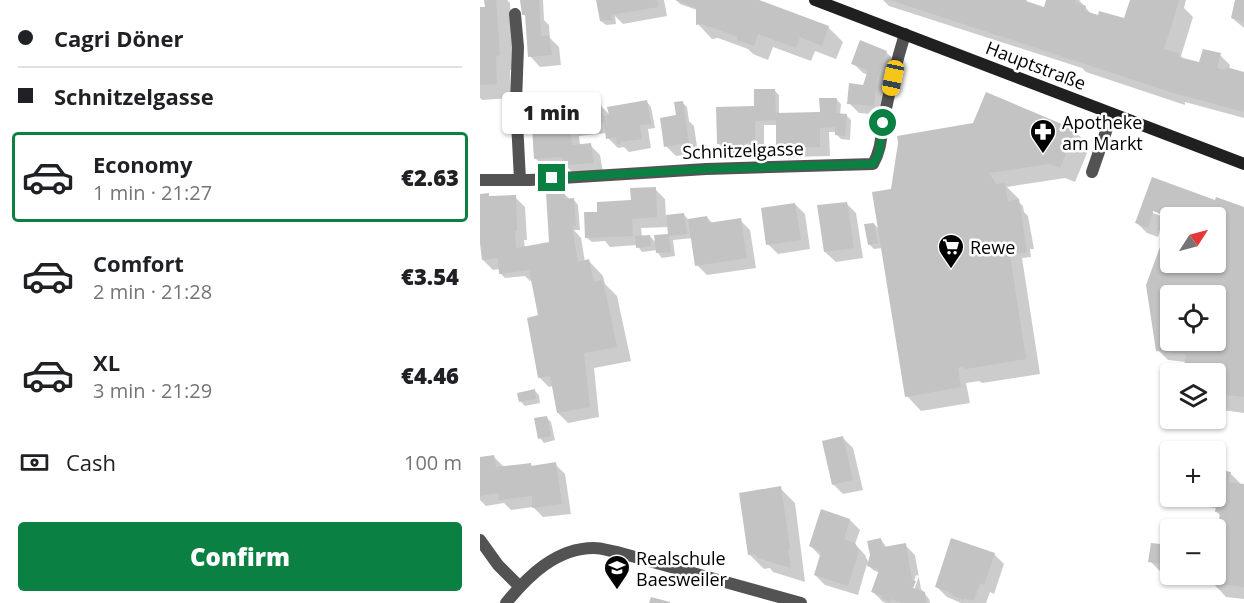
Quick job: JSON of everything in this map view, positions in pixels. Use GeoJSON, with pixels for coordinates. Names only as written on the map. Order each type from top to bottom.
{"type":"FeatureCollection","features":[{"type":"Feature","properties":{"kind":"main road","name":"Hauptstraße"},"geometry":{"type":"LineString","coordinates":[[815,0],[1244,164]]}},
{"type":"Feature","properties":{"kind":"street"},"geometry":{"type":"LineString","coordinates":[[515,14],[518,47],[516,102],[520,180]]}},
{"type":"Feature","properties":{"kind":"street","name":"Schnitzelgasse"},"geometry":{"type":"LineString","coordinates":[[480,180],[873,164],[879,153],[883,123],[905,34]]}},
{"type":"Feature","properties":{"kind":"street"},"geometry":{"type":"LineString","coordinates":[[1092,172],[1112,114]]}},
{"type":"Feature","properties":{"kind":"street"},"geometry":{"type":"LineString","coordinates":[[480,540],[498,565],[519,586]]}},
{"type":"Feature","properties":{"kind":"street"},"geometry":{"type":"LineString","coordinates":[[506,603],[519,586],[541,566],[563,554],[595,548],[617,552],[801,603]]}},
{"type":"Feature","properties":{"kind":"building"},"geometry":{"type":"Polygon","coordinates":[[[484,0],[496,0],[500,55],[496,56],[497,84],[480,85],[480,7],[485,7],[484,0]]]}},
{"type":"Feature","properties":{"kind":"building"},"geometry":{"type":"Polygon","coordinates":[[[520,0],[539,0],[541,36],[549,35],[552,55],[528,57],[525,15],[522,15],[520,0]]]}},
{"type":"Feature","properties":{"kind":"building"},"geometry":{"type":"Polygon","coordinates":[[[596,0],[657,0],[658,7],[611,15],[612,20],[600,21],[596,0]]]}},
{"type":"Feature","properties":{"kind":"building"},"geometry":{"type":"Polygon","coordinates":[[[675,0],[759,0],[829,26],[822,46],[800,37],[796,48],[758,34],[754,46],[737,40],[738,37],[702,24],[696,25],[696,8],[675,0]]]}},
{"type":"Feature","properties":{"kind":"building"},"geometry":{"type":"Polygon","coordinates":[[[890,0],[1027,0],[1044,7],[1046,0],[1076,0],[1075,2],[1086,6],[1085,11],[1098,15],[1099,11],[1124,18],[1130,0],[1177,0],[1179,1],[1164,49],[1180,54],[1179,57],[1199,62],[1203,49],[1221,53],[1217,68],[1225,70],[1226,67],[1244,72],[1244,112],[1170,92],[890,0]]]}},
{"type":"Feature","properties":{"kind":"building"},"geometry":{"type":"Polygon","coordinates":[[[1235,0],[1244,0],[1244,22],[1231,18],[1235,0]]]}},
{"type":"Feature","properties":{"kind":"building"},"geometry":{"type":"Polygon","coordinates":[[[860,40],[887,51],[877,79],[874,106],[847,104],[849,83],[863,85],[868,70],[851,64],[860,40]]]}},
{"type":"Feature","properties":{"kind":"building"},"geometry":{"type":"Polygon","coordinates":[[[754,89],[775,89],[776,113],[820,112],[819,98],[837,98],[836,113],[847,114],[845,136],[835,135],[835,127],[820,128],[820,147],[776,148],[776,120],[755,121],[755,142],[744,143],[744,147],[730,147],[730,143],[717,144],[716,107],[754,106],[754,89]]]}},
{"type":"Feature","properties":{"kind":"building"},"geometry":{"type":"Polygon","coordinates":[[[986,92],[1076,130],[1060,168],[1049,164],[989,173],[996,184],[1005,183],[1008,201],[1019,199],[1027,252],[1010,255],[1026,359],[966,369],[958,368],[961,387],[905,397],[872,192],[891,189],[897,136],[973,123],[986,92]]]}},
{"type":"Feature","properties":{"kind":"building"},"geometry":{"type":"Polygon","coordinates":[[[556,99],[557,108],[601,103],[603,116],[609,115],[607,107],[647,100],[651,124],[640,125],[642,139],[620,142],[620,144],[617,144],[616,137],[606,139],[604,123],[570,126],[572,145],[591,143],[594,163],[563,165],[562,157],[534,159],[532,127],[549,126],[547,100],[556,99]]]}},
{"type":"Feature","properties":{"kind":"building"},"geometry":{"type":"Polygon","coordinates":[[[683,101],[689,143],[664,147],[660,118],[676,115],[674,102],[683,101]]]}},
{"type":"Feature","properties":{"kind":"building"},"geometry":{"type":"Polygon","coordinates":[[[1152,177],[1215,200],[1216,197],[1244,207],[1244,397],[1226,395],[1226,363],[1185,363],[1186,354],[1156,351],[1146,285],[1160,247],[1160,273],[1226,273],[1226,207],[1160,207],[1160,214],[1153,211],[1148,228],[1135,223],[1152,177]]]}},
{"type":"Feature","properties":{"kind":"building"},"geometry":{"type":"Polygon","coordinates":[[[656,187],[657,217],[632,219],[633,236],[585,238],[584,212],[597,212],[597,202],[631,200],[630,188],[656,187]]]}},
{"type":"Feature","properties":{"kind":"building"},"geometry":{"type":"Polygon","coordinates":[[[565,192],[565,199],[574,198],[576,226],[572,226],[578,262],[589,259],[594,282],[603,280],[617,347],[584,353],[590,407],[557,413],[550,376],[538,378],[527,318],[538,315],[529,270],[499,274],[498,258],[482,260],[480,194],[516,195],[516,248],[549,242],[546,193],[565,192]]]}},
{"type":"Feature","properties":{"kind":"building"},"geometry":{"type":"Polygon","coordinates":[[[847,202],[854,248],[824,252],[817,205],[847,202]]]}},
{"type":"Feature","properties":{"kind":"building"},"geometry":{"type":"Polygon","coordinates":[[[795,203],[801,240],[766,245],[761,208],[795,203]]]}},
{"type":"Feature","properties":{"kind":"building"},"geometry":{"type":"Polygon","coordinates":[[[684,213],[687,234],[669,236],[671,252],[656,253],[654,235],[668,234],[666,215],[684,213]]]}},
{"type":"Feature","properties":{"kind":"building"},"geometry":{"type":"Polygon","coordinates":[[[707,216],[708,223],[741,218],[747,258],[695,266],[688,219],[707,216]]]}},
{"type":"Feature","properties":{"kind":"building"},"geometry":{"type":"Polygon","coordinates":[[[874,223],[878,243],[868,245],[864,224],[874,223]]]}},
{"type":"Feature","properties":{"kind":"building"},"geometry":{"type":"Polygon","coordinates":[[[650,235],[651,246],[636,248],[635,236],[650,235]]]}},
{"type":"Feature","properties":{"kind":"building"},"geometry":{"type":"Polygon","coordinates":[[[535,389],[536,399],[519,402],[517,393],[535,389]]]}},
{"type":"Feature","properties":{"kind":"building"},"geometry":{"type":"Polygon","coordinates":[[[547,416],[551,436],[538,439],[534,418],[547,416]]]}},
{"type":"Feature","properties":{"kind":"building"},"geometry":{"type":"Polygon","coordinates":[[[843,436],[853,480],[832,485],[822,441],[843,436]]]}},
{"type":"Feature","properties":{"kind":"building"},"geometry":{"type":"Polygon","coordinates":[[[494,455],[496,467],[531,463],[531,466],[556,462],[562,504],[532,508],[532,496],[499,500],[498,493],[480,496],[480,457],[494,455]]]}},
{"type":"Feature","properties":{"kind":"building"},"geometry":{"type":"Polygon","coordinates":[[[1226,471],[1231,472],[1229,482],[1244,484],[1244,587],[1226,585],[1226,519],[1219,519],[1220,513],[1215,512],[1216,507],[1226,507],[1226,471]]]}},
{"type":"Feature","properties":{"kind":"building"},"geometry":{"type":"Polygon","coordinates":[[[781,486],[791,568],[757,558],[756,554],[748,555],[739,493],[781,486]]]}},
{"type":"Feature","properties":{"kind":"building"},"geometry":{"type":"Polygon","coordinates":[[[821,509],[850,519],[844,539],[855,543],[859,551],[848,586],[814,575],[821,552],[809,546],[821,509]]]}},
{"type":"Feature","properties":{"kind":"building"},"geometry":{"type":"Polygon","coordinates":[[[881,538],[883,547],[906,543],[912,580],[916,581],[913,588],[925,592],[926,603],[902,603],[891,599],[890,602],[882,599],[883,596],[871,592],[879,570],[867,566],[870,555],[867,541],[881,538]]]}},
{"type":"Feature","properties":{"kind":"building"},"geometry":{"type":"Polygon","coordinates":[[[951,538],[995,553],[984,585],[980,583],[974,601],[952,596],[953,594],[935,587],[951,538]]]}},
{"type":"Feature","properties":{"kind":"building"},"geometry":{"type":"Polygon","coordinates":[[[1151,543],[1160,544],[1160,564],[1148,562],[1151,543]]]}},
{"type":"Feature","properties":{"kind":"building"},"geometry":{"type":"Polygon","coordinates":[[[651,597],[670,602],[670,603],[649,603],[651,597]]]}},
{"type":"Feature","properties":{"kind":"place","name":"Apotheke am Markt"},"geometry":{"type":"Point","coordinates":[1043,155]}},
{"type":"Feature","properties":{"kind":"place","name":"Rewe"},"geometry":{"type":"Point","coordinates":[951,270]}},
{"type":"Feature","properties":{"kind":"place","name":"Realschule Baesweiler"},"geometry":{"type":"Point","coordinates":[617,591]}},
{"type":"Feature","properties":{"kind":"route"},"geometry":{"type":"LineString","coordinates":[[552,178],[706,169],[873,164],[879,153],[883,123]]}}]}
